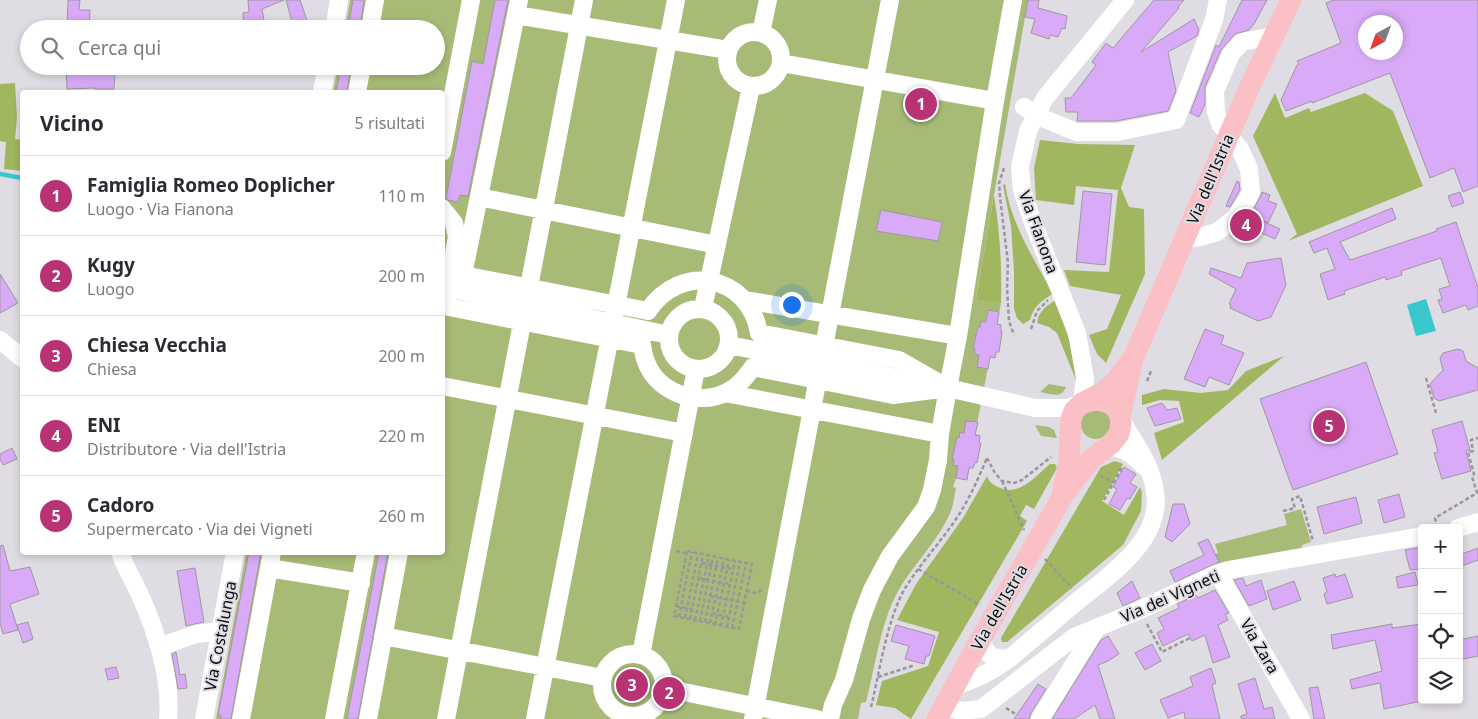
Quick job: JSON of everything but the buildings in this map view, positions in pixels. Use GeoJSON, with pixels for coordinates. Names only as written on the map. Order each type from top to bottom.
{"type":"FeatureCollection","features":[{"type":"Feature","properties":{"kind":"main road","name":"Via dell'Istria"},"geometry":{"type":"LineString","coordinates":[[941,712],[1062,497],[1090,460],[1116,440],[1119,434],[1120,417],[1133,359],[1229,135],[1291,0]]}},
{"type":"Feature","properties":{"kind":"main road","name":"Via dell'Istria"},"geometry":{"type":"LineString","coordinates":[[1062,497],[1069,460],[1071,419],[1074,411],[1082,403],[1100,394],[1114,383],[1133,359]]}},
{"type":"Feature","properties":{"kind":"main road"},"geometry":{"type":"LineString","coordinates":[[1082,403],[1103,400],[1114,407],[1120,417]]}},
{"type":"Feature","properties":{"kind":"main road"},"geometry":{"type":"LineString","coordinates":[[1071,429],[1076,440],[1087,447],[1094,449],[1106,447]]}},
{"type":"Feature","properties":{"kind":"street"},"geometry":{"type":"LineString","coordinates":[[335,20],[338,0]]}},
{"type":"Feature","properties":{"kind":"street"},"geometry":{"type":"LineString","coordinates":[[372,20],[375,0]]}},
{"type":"Feature","properties":{"kind":"street"},"geometry":{"type":"LineString","coordinates":[[445,136],[471,0]]}},
{"type":"Feature","properties":{"kind":"street"},"geometry":{"type":"LineString","coordinates":[[446,719],[584,0]]}},
{"type":"Feature","properties":{"kind":"street"},"geometry":{"type":"LineString","coordinates":[[536,719],[676,0]]}},
{"type":"Feature","properties":{"kind":"street"},"geometry":{"type":"LineString","coordinates":[[762,33],[768,0]]}},
{"type":"Feature","properties":{"kind":"street"},"geometry":{"type":"LineString","coordinates":[[755,713],[890,0]]}},
{"type":"Feature","properties":{"kind":"street"},"geometry":{"type":"LineString","coordinates":[[830,719],[872,590],[890,556],[926,508],[932,490],[1013,0]]}},
{"type":"Feature","properties":{"kind":"street","name":"Via Fianona"},"geometry":{"type":"LineString","coordinates":[[1082,403],[1085,378],[1077,333],[1033,223],[1022,190],[1020,167],[1028,131],[1030,111],[1044,98],[1124,0]]}},
{"type":"Feature","properties":{"kind":"street"},"geometry":{"type":"LineString","coordinates":[[1030,111],[1076,132],[1117,132],[1176,120],[1214,20],[1218,0]]}},
{"type":"Feature","properties":{"kind":"street"},"geometry":{"type":"LineString","coordinates":[[525,305],[463,274],[518,7],[579,25],[728,50]]}},
{"type":"Feature","properties":{"kind":"street"},"geometry":{"type":"LineString","coordinates":[[748,32],[762,33],[770,37],[777,44],[781,54],[780,69],[773,79],[765,84],[751,87],[741,84],[730,73],[727,64],[728,50],[733,41],[748,32]]}},
{"type":"Feature","properties":{"kind":"street"},"geometry":{"type":"LineString","coordinates":[[1184,239],[1218,232],[1236,217],[1247,200],[1250,192],[1249,169],[1240,149],[1220,124],[1216,112],[1215,92],[1231,54],[1242,42],[1273,36]]}},
{"type":"Feature","properties":{"kind":"street"},"geometry":{"type":"LineString","coordinates":[[781,63],[995,101]]}},
{"type":"Feature","properties":{"kind":"street"},"geometry":{"type":"LineString","coordinates":[[322,90],[325,75]]}},
{"type":"Feature","properties":{"kind":"street"},"geometry":{"type":"LineString","coordinates":[[357,90],[360,75]]}},
{"type":"Feature","properties":{"kind":"street"},"geometry":{"type":"LineString","coordinates":[[703,308],[751,87]]}},
{"type":"Feature","properties":{"kind":"street"},"geometry":{"type":"LineString","coordinates":[[480,196],[717,245]]}},
{"type":"Feature","properties":{"kind":"street"},"geometry":{"type":"LineString","coordinates":[[445,212],[454,222],[457,237],[445,301]]}},
{"type":"Feature","properties":{"kind":"street"},"geometry":{"type":"LineString","coordinates":[[445,310],[525,305],[616,305],[648,311],[663,294],[674,286],[689,281],[709,281],[725,285],[736,291],[745,300],[754,314],[759,333],[899,360],[948,388],[982,397],[1040,409],[1067,408],[1082,403]]}},
{"type":"Feature","properties":{"kind":"street"},"geometry":{"type":"LineString","coordinates":[[448,288],[525,305],[612,331],[642,345],[647,364],[654,376],[677,393],[691,398],[708,398],[725,393],[738,386],[753,367],[820,372]]}},
{"type":"Feature","properties":{"kind":"street"},"geometry":{"type":"LineString","coordinates":[[745,300],[958,336]]}},
{"type":"Feature","properties":{"kind":"street"},"geometry":{"type":"LineString","coordinates":[[703,308],[716,314],[726,324],[729,332],[729,345],[725,356],[716,364],[696,369],[676,358],[671,350],[669,334],[671,326],[682,313],[692,309],[703,308]]}},
{"type":"Feature","properties":{"kind":"street"},"geometry":{"type":"LineString","coordinates":[[612,331],[669,334]]}},
{"type":"Feature","properties":{"kind":"street"},"geometry":{"type":"LineString","coordinates":[[0,340],[20,356]]}},
{"type":"Feature","properties":{"kind":"street"},"geometry":{"type":"LineString","coordinates":[[729,345],[893,395],[948,388]]}},
{"type":"Feature","properties":{"kind":"street"},"geometry":{"type":"LineString","coordinates":[[641,655],[696,369]]}},
{"type":"Feature","properties":{"kind":"street"},"geometry":{"type":"LineString","coordinates":[[445,387],[684,433]]}},
{"type":"Feature","properties":{"kind":"street"},"geometry":{"type":"LineString","coordinates":[[725,393],[940,434]]}},
{"type":"Feature","properties":{"kind":"street"},"geometry":{"type":"LineString","coordinates":[[1040,409],[1071,429]]}},
{"type":"Feature","properties":{"kind":"street"},"geometry":{"type":"LineString","coordinates":[[955,686],[974,680],[994,670],[1010,658],[1111,574],[1136,550],[1153,522],[1156,510],[1156,494],[1151,474],[1141,450],[1120,417]]}},
{"type":"Feature","properties":{"kind":"street"},"geometry":{"type":"LineString","coordinates":[[1106,447],[1115,447],[1126,451],[1136,458],[1151,474]]}},
{"type":"Feature","properties":{"kind":"street"},"geometry":{"type":"LineString","coordinates":[[1463,526],[1478,522]]}},
{"type":"Feature","properties":{"kind":"street","name":"Via dei Vigneti"},"geometry":{"type":"LineString","coordinates":[[941,712],[982,709],[1062,644],[1074,637],[1124,617],[1218,573],[1418,537]]}},
{"type":"Feature","properties":{"kind":"street"},"geometry":{"type":"LineString","coordinates":[[121,555],[148,613],[159,647],[167,684],[168,719]]}},
{"type":"Feature","properties":{"kind":"street","name":"Via Costalunga"},"geometry":{"type":"LineString","coordinates":[[204,719],[234,555]]}},
{"type":"Feature","properties":{"kind":"street"},"geometry":{"type":"LineString","coordinates":[[334,719],[366,555]]}},
{"type":"Feature","properties":{"kind":"street"},"geometry":{"type":"LineString","coordinates":[[368,719],[398,555]]}},
{"type":"Feature","properties":{"kind":"street"},"geometry":{"type":"LineString","coordinates":[[240,719],[270,560],[361,583]]}},
{"type":"Feature","properties":{"kind":"street","name":"Via Zara"},"geometry":{"type":"LineString","coordinates":[[1218,573],[1301,719]]}},
{"type":"Feature","properties":{"kind":"street"},"geometry":{"type":"LineString","coordinates":[[1040,719],[1097,627]]}},
{"type":"Feature","properties":{"kind":"street"},"geometry":{"type":"LineString","coordinates":[[159,647],[196,634],[220,632]]}},
{"type":"Feature","properties":{"kind":"street"},"geometry":{"type":"LineString","coordinates":[[383,636],[603,678]]}},
{"type":"Feature","properties":{"kind":"street"},"geometry":{"type":"LineString","coordinates":[[982,637],[986,652],[993,657],[1010,658]]}},
{"type":"Feature","properties":{"kind":"street"},"geometry":{"type":"LineString","coordinates":[[628,654],[641,655],[650,658],[659,667],[663,676],[664,688],[662,696],[654,708],[640,715],[627,717],[613,708],[605,698],[603,678],[608,666],[617,659],[628,654]]}},
{"type":"Feature","properties":{"kind":"street"},"geometry":{"type":"LineString","coordinates":[[664,688],[755,713],[817,719]]}},
{"type":"Feature","properties":{"kind":"path"},"geometry":{"type":"LineString","coordinates":[[1006,162],[999,183],[1008,263],[1007,302],[1009,321],[1014,335]]}},
{"type":"Feature","properties":{"kind":"path"},"geometry":{"type":"LineString","coordinates":[[1031,329],[1037,311],[1046,302],[1054,298]]}},
{"type":"Feature","properties":{"kind":"path"},"geometry":{"type":"LineString","coordinates":[[1146,384],[1151,370]]}},
{"type":"Feature","properties":{"kind":"path"},"geometry":{"type":"LineString","coordinates":[[1426,378],[1436,413]]}},
{"type":"Feature","properties":{"kind":"path"},"geometry":{"type":"LineString","coordinates":[[1436,524],[1435,518],[1477,493],[1468,452],[1473,451],[1471,440],[1478,438]]}},
{"type":"Feature","properties":{"kind":"path"},"geometry":{"type":"LineString","coordinates":[[1002,481],[1014,483],[1022,480],[1051,458],[1056,451]]}},
{"type":"Feature","properties":{"kind":"path"},"geometry":{"type":"LineString","coordinates":[[871,707],[896,608],[918,569],[956,518],[972,491],[987,458],[995,474],[1002,481],[1026,532]]}},
{"type":"Feature","properties":{"kind":"path"},"geometry":{"type":"LineString","coordinates":[[1104,500],[1124,464]]}},
{"type":"Feature","properties":{"kind":"path"},"geometry":{"type":"LineString","coordinates":[[1094,471],[1114,483]]}},
{"type":"Feature","properties":{"kind":"path"},"geometry":{"type":"LineString","coordinates":[[1283,512],[1295,508],[1292,499],[1300,496],[1314,543]]}},
{"type":"Feature","properties":{"kind":"path"},"geometry":{"type":"LineString","coordinates":[[687,551],[692,552],[752,564],[739,629],[674,616],[687,551]]}},
{"type":"Feature","properties":{"kind":"path"},"geometry":{"type":"LineString","coordinates":[[679,617],[692,552]]}},
{"type":"Feature","properties":{"kind":"path"},"geometry":{"type":"LineString","coordinates":[[685,618],[698,553]]}},
{"type":"Feature","properties":{"kind":"path"},"geometry":{"type":"LineString","coordinates":[[690,619],[703,554]]}},
{"type":"Feature","properties":{"kind":"path"},"geometry":{"type":"LineString","coordinates":[[695,620],[709,555]]}},
{"type":"Feature","properties":{"kind":"path"},"geometry":{"type":"LineString","coordinates":[[700,621],[714,556]]}},
{"type":"Feature","properties":{"kind":"path"},"geometry":{"type":"LineString","coordinates":[[705,622],[718,557]]}},
{"type":"Feature","properties":{"kind":"path"},"geometry":{"type":"LineString","coordinates":[[710,624],[724,558]]}},
{"type":"Feature","properties":{"kind":"path"},"geometry":{"type":"LineString","coordinates":[[1044,558],[1074,590]]}},
{"type":"Feature","properties":{"kind":"path"},"geometry":{"type":"LineString","coordinates":[[686,559],[750,572]]}},
{"type":"Feature","properties":{"kind":"path"},"geometry":{"type":"LineString","coordinates":[[715,624],[729,559]]}},
{"type":"Feature","properties":{"kind":"path"},"geometry":{"type":"LineString","coordinates":[[721,626],[735,560]]}},
{"type":"Feature","properties":{"kind":"path"},"geometry":{"type":"LineString","coordinates":[[726,627],[740,562]]}},
{"type":"Feature","properties":{"kind":"path"},"geometry":{"type":"LineString","coordinates":[[732,628],[746,563]]}},
{"type":"Feature","properties":{"kind":"path"},"geometry":{"type":"LineString","coordinates":[[918,569],[983,607]]}},
{"type":"Feature","properties":{"kind":"path"},"geometry":{"type":"LineString","coordinates":[[682,575],[747,588]]}},
{"type":"Feature","properties":{"kind":"path"},"geometry":{"type":"LineString","coordinates":[[679,590],[744,603]]}},
{"type":"Feature","properties":{"kind":"path"},"geometry":{"type":"LineString","coordinates":[[676,606],[741,619]]}},
{"type":"Feature","properties":{"kind":"path"},"geometry":{"type":"LineString","coordinates":[[1124,617],[1127,625],[1136,620],[1146,623],[1162,652],[1190,638]]}},
{"type":"Feature","properties":{"kind":"path"},"geometry":{"type":"LineString","coordinates":[[878,677],[915,665]]}},
{"type":"Feature","properties":{"kind":"green space"},"geometry":{"type":"Polygon","coordinates":[[[350,0],[1028,0],[976,298],[1001,303],[997,324],[1001,325],[1002,332],[999,352],[996,352],[995,358],[990,357],[975,434],[980,435],[979,442],[981,443],[977,463],[975,463],[973,468],[969,468],[967,480],[956,478],[953,487],[956,488],[953,506],[946,522],[902,584],[890,607],[866,702],[861,703],[858,719],[216,719],[246,555],[445,555],[445,90],[333,90],[336,75],[445,75],[445,20],[347,20],[350,0]]]}},
{"type":"Feature","properties":{"kind":"green space"},"geometry":{"type":"Polygon","coordinates":[[[15,83],[17,117],[15,139],[20,140],[20,171],[4,169],[6,142],[0,141],[0,84],[15,83]]]}},
{"type":"Feature","properties":{"kind":"green space"},"geometry":{"type":"Polygon","coordinates":[[[1275,93],[1285,118],[1309,108],[1311,112],[1365,93],[1393,111],[1423,186],[1288,241],[1297,234],[1253,136],[1275,93]]]}},
{"type":"Feature","properties":{"kind":"green space"},"geometry":{"type":"Polygon","coordinates":[[[1040,140],[1078,144],[1135,145],[1121,188],[1129,207],[1144,209],[1145,274],[1106,363],[1097,354],[1089,335],[1107,329],[1121,295],[1070,286],[1064,270],[1109,272],[1118,190],[1076,186],[1074,205],[1036,200],[1034,168],[1040,140]]]}},
{"type":"Feature","properties":{"kind":"green space"},"geometry":{"type":"Polygon","coordinates":[[[1005,184],[1012,213],[1018,227],[1053,294],[1038,305],[1030,320],[1023,324],[1017,318],[1014,309],[1011,226],[1003,185],[1005,184]]]}},
{"type":"Feature","properties":{"kind":"green space"},"geometry":{"type":"Polygon","coordinates":[[[994,195],[1000,249],[1001,303],[976,299],[994,195]]]}},
{"type":"Feature","properties":{"kind":"green space"},"geometry":{"type":"Polygon","coordinates":[[[1056,300],[1075,358],[1076,380],[1057,333],[1049,327],[1037,323],[1039,315],[1049,304],[1056,300]]]}},
{"type":"Feature","properties":{"kind":"green space"},"geometry":{"type":"Polygon","coordinates":[[[1284,356],[1162,460],[1154,433],[1184,422],[1179,401],[1160,400],[1142,405],[1142,395],[1164,389],[1201,393],[1228,390],[1246,371],[1284,356]]]}},
{"type":"Feature","properties":{"kind":"green space"},"geometry":{"type":"Polygon","coordinates":[[[1049,384],[1066,387],[1059,394],[1040,392],[1049,384]]]}},
{"type":"Feature","properties":{"kind":"green space"},"geometry":{"type":"Polygon","coordinates":[[[1102,408],[1112,420],[1109,430],[1098,439],[1091,438],[1082,430],[1083,414],[1102,408]]]}},
{"type":"Feature","properties":{"kind":"green space"},"geometry":{"type":"Polygon","coordinates":[[[1035,425],[1049,427],[1054,430],[1057,438],[1041,436],[1035,425]]]}},
{"type":"Feature","properties":{"kind":"green space"},"geometry":{"type":"Polygon","coordinates":[[[1115,461],[1123,464],[1102,501],[1124,515],[1140,487],[1142,492],[1141,511],[1123,545],[1007,642],[1002,642],[1001,638],[1101,467],[1115,461]]]}},
{"type":"Feature","properties":{"kind":"green space"},"geometry":{"type":"Polygon","coordinates":[[[1050,464],[1055,464],[1057,468],[1034,509],[1026,505],[1020,516],[1027,521],[911,719],[895,708],[876,705],[882,681],[928,666],[939,632],[897,620],[916,584],[963,518],[987,476],[992,484],[1005,490],[1013,490],[1026,484],[1050,464]]]}},
{"type":"Feature","properties":{"kind":"green space"},"geometry":{"type":"Polygon","coordinates":[[[1301,509],[1311,542],[1302,545],[1302,548],[1211,569],[1207,557],[1218,553],[1215,544],[1287,525],[1284,514],[1301,509]]]}},
{"type":"Feature","properties":{"kind":"water"},"geometry":{"type":"Polygon","coordinates":[[[1426,299],[1436,331],[1416,336],[1407,305],[1426,299]]]}},
{"type":"Feature","properties":{"kind":"waterway"},"geometry":{"type":"LineString","coordinates":[[0,174],[20,178]]}},
{"type":"Feature","properties":{"kind":"place","name":"Famiglia Romeo Doplicher"},"geometry":{"type":"Point","coordinates":[921,104]}},
{"type":"Feature","properties":{"kind":"place","name":"ENI"},"geometry":{"type":"Point","coordinates":[1246,225]}},
{"type":"Feature","properties":{"kind":"place","name":"Cadoro"},"geometry":{"type":"Point","coordinates":[1329,426]}},
{"type":"Feature","properties":{"kind":"place","name":"Chiesa Vecchia"},"geometry":{"type":"Point","coordinates":[632,685]}},
{"type":"Feature","properties":{"kind":"place","name":"Kugy"},"geometry":{"type":"Point","coordinates":[669,693]}}]}
